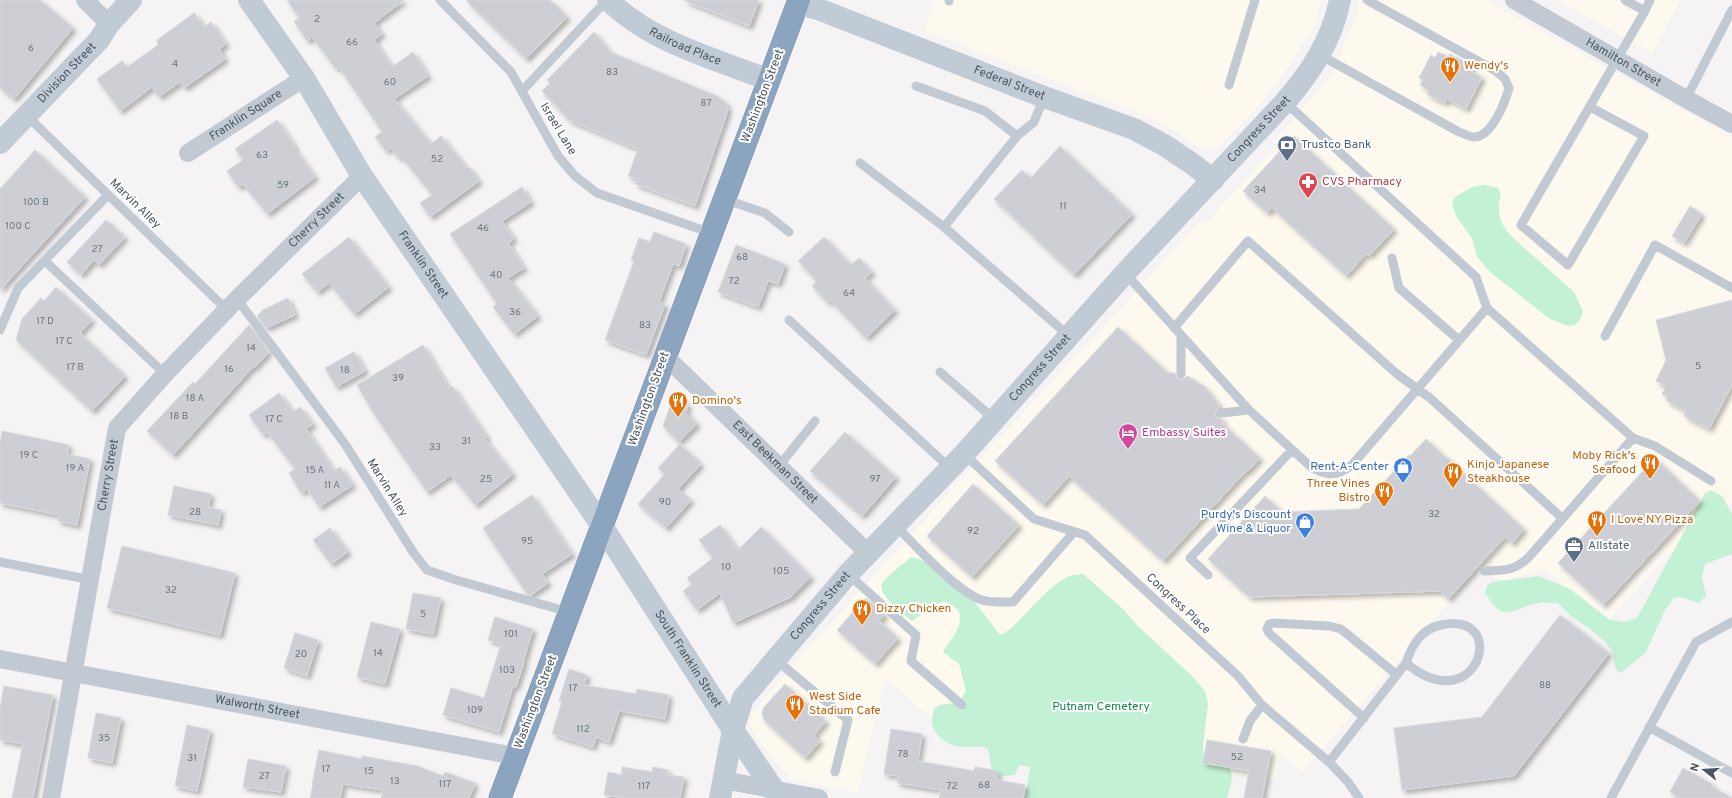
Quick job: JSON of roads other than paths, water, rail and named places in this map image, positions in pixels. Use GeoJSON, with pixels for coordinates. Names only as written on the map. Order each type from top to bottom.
{"type":"FeatureCollection","features":[{"type":"Feature","properties":{"kind":"highway","name":"Washington Street"},"geometry":{"type":"LineString","coordinates":[[500,798],[798,2]]}},
{"type":"Feature","properties":{"kind":"street"},"geometry":{"type":"LineString","coordinates":[[85,0],[109,24]]}},
{"type":"Feature","properties":{"kind":"street","name":"Division Street"},"geometry":{"type":"LineString","coordinates":[[0,143],[99,40],[109,24],[131,0]]}},
{"type":"Feature","properties":{"kind":"street","name":"Franklin Street"},"geometry":{"type":"LineString","coordinates":[[249,0],[304,78],[362,176],[602,526]]}},
{"type":"Feature","properties":{"kind":"street","name":"Railroad Place"},"geometry":{"type":"LineString","coordinates":[[608,0],[637,24],[682,48],[769,80]]}},
{"type":"Feature","properties":{"kind":"street","name":"Congress Street"},"geometry":{"type":"LineString","coordinates":[[722,789],[733,730],[743,698],[848,574],[957,461],[1125,273],[1304,80],[1320,55],[1329,35],[1340,0]]}},
{"type":"Feature","properties":{"kind":"street","name":"Hamilton Street"},"geometry":{"type":"LineString","coordinates":[[1519,1],[1686,99],[1732,124]]}},
{"type":"Feature","properties":{"kind":"street","name":"Federal Street"},"geometry":{"type":"LineString","coordinates":[[798,2],[1044,97],[1134,130],[1164,144],[1212,180]]}},
{"type":"Feature","properties":{"kind":"street","name":"Franklin Square"},"geometry":{"type":"LineString","coordinates":[[188,153],[304,78]]}},
{"type":"Feature","properties":{"kind":"street","name":"Cherry Street"},"geometry":{"type":"LineString","coordinates":[[51,798],[117,428],[165,374],[232,304],[362,176]]}},
{"type":"Feature","properties":{"kind":"street","name":"East Beekman Street"},"geometry":{"type":"LineString","coordinates":[[665,356],[868,553]]}},
{"type":"Feature","properties":{"kind":"street","name":"South Franklin Street"},"geometry":{"type":"LineString","coordinates":[[602,526],[733,730],[774,790]]}},
{"type":"Feature","properties":{"kind":"street","name":"Walworth Street"},"geometry":{"type":"LineString","coordinates":[[0,659],[515,756]]}},
{"type":"Feature","properties":{"kind":"street"},"geometry":{"type":"LineString","coordinates":[[722,789],[774,790],[819,798]]}},
{"type":"Feature","properties":{"kind":"lane","name":"Israel Lane"},"geometry":{"type":"LineString","coordinates":[[440,0],[511,72],[558,156],[576,176],[598,193],[711,234]]}},
{"type":"Feature","properties":{"kind":"lane"},"geometry":{"type":"LineString","coordinates":[[522,91],[608,0]]}},
{"type":"Feature","properties":{"kind":"lane"},"geometry":{"type":"LineString","coordinates":[[1229,85],[1255,0]]}},
{"type":"Feature","properties":{"kind":"lane"},"geometry":{"type":"LineString","coordinates":[[1320,55],[1459,132],[1473,138],[1484,134],[1490,128],[1506,99],[1509,88],[1500,75],[1496,71],[1367,0]]}},
{"type":"Feature","properties":{"kind":"lane"},"geometry":{"type":"LineString","coordinates":[[1625,0],[1644,11]]}},
{"type":"Feature","properties":{"kind":"lane"},"geometry":{"type":"LineString","coordinates":[[1590,106],[1644,136],[1568,265],[1521,225],[1650,0]]}},
{"type":"Feature","properties":{"kind":"lane"},"geometry":{"type":"LineString","coordinates":[[1686,99],[1732,10]]}},
{"type":"Feature","properties":{"kind":"lane"},"geometry":{"type":"LineString","coordinates":[[916,86],[985,111],[1017,136]]}},
{"type":"Feature","properties":{"kind":"lane"},"geometry":{"type":"LineString","coordinates":[[944,226],[1017,136],[1034,122],[1044,97]]}},
{"type":"Feature","properties":{"kind":"lane"},"geometry":{"type":"LineString","coordinates":[[1285,102],[1476,276],[1487,308],[1634,438],[1655,446],[1711,481]]}},
{"type":"Feature","properties":{"kind":"lane","name":"Marvin Alley"},"geometry":{"type":"LineString","coordinates":[[26,115],[108,195],[232,304],[345,444],[413,552],[427,570],[456,580],[570,612]]}},
{"type":"Feature","properties":{"kind":"lane"},"geometry":{"type":"LineString","coordinates":[[860,163],[944,226],[1069,336]]}},
{"type":"Feature","properties":{"kind":"lane"},"geometry":{"type":"LineString","coordinates":[[0,330],[18,288],[108,195]]}},
{"type":"Feature","properties":{"kind":"lane"},"geometry":{"type":"LineString","coordinates":[[724,199],[766,213],[789,232]]}},
{"type":"Feature","properties":{"kind":"lane"},"geometry":{"type":"LineString","coordinates":[[1174,328],[1248,241],[1397,374],[1430,398],[1562,518]]}},
{"type":"Feature","properties":{"kind":"lane"},"geometry":{"type":"LineString","coordinates":[[1605,336],[1655,245],[1732,288]]}},
{"type":"Feature","properties":{"kind":"lane"},"geometry":{"type":"LineString","coordinates":[[1392,258],[1399,288],[1459,340]]}},
{"type":"Feature","properties":{"kind":"lane"},"geometry":{"type":"LineString","coordinates":[[45,261],[165,374]]}},
{"type":"Feature","properties":{"kind":"lane"},"geometry":{"type":"LineString","coordinates":[[1125,273],[1249,410],[1311,467],[1321,473],[1332,475],[1343,472],[1352,465],[1487,308]]}},
{"type":"Feature","properties":{"kind":"lane","name":"Congress Place"},"geometry":{"type":"LineString","coordinates":[[789,320],[957,461],[1034,519],[1085,535],[1238,676],[1262,705],[1329,762],[1348,782],[1358,798]]}},
{"type":"Feature","properties":{"kind":"lane"},"geometry":{"type":"LineString","coordinates":[[1180,374],[1181,335]]}},
{"type":"Feature","properties":{"kind":"lane"},"geometry":{"type":"LineString","coordinates":[[940,372],[994,420]]}},
{"type":"Feature","properties":{"kind":"lane"},"geometry":{"type":"LineString","coordinates":[[1221,412],[1249,410]]}},
{"type":"Feature","properties":{"kind":"lane"},"geometry":{"type":"LineString","coordinates":[[779,466],[815,421]]}},
{"type":"Feature","properties":{"kind":"lane"},"geometry":{"type":"LineString","coordinates":[[1484,571],[1507,570],[1519,566],[1529,557],[1634,438]]}},
{"type":"Feature","properties":{"kind":"lane"},"geometry":{"type":"LineString","coordinates":[[1208,575],[1190,558],[1292,450]]}},
{"type":"Feature","properties":{"kind":"lane"},"geometry":{"type":"LineString","coordinates":[[895,525],[962,589],[982,600],[993,602],[1013,602],[1074,532]]}},
{"type":"Feature","properties":{"kind":"lane"},"geometry":{"type":"LineString","coordinates":[[0,562],[91,580]]}},
{"type":"Feature","properties":{"kind":"lane"},"geometry":{"type":"LineString","coordinates":[[848,574],[916,634],[911,661],[962,705]]}},
{"type":"Feature","properties":{"kind":"lane"},"geometry":{"type":"LineString","coordinates":[[1611,798],[1696,642],[1732,622]]}},
{"type":"Feature","properties":{"kind":"lane"},"geometry":{"type":"LineString","coordinates":[[1329,762],[1406,663],[1411,648],[1425,632],[1435,626],[1461,623],[1472,629],[1479,639],[1480,649],[1473,668],[1465,676],[1453,680],[1440,680],[1426,677],[1406,663]]}},
{"type":"Feature","properties":{"kind":"lane"},"geometry":{"type":"LineString","coordinates":[[1364,718],[1269,633],[1267,629],[1269,624],[1335,626],[1346,632],[1397,674]]}},
{"type":"Feature","properties":{"kind":"lane"},"geometry":{"type":"LineString","coordinates":[[775,659],[848,720],[835,772]]}},
{"type":"Feature","properties":{"kind":"lane"},"geometry":{"type":"LineString","coordinates":[[1243,739],[1250,721],[1262,705]]}},
{"type":"Feature","properties":{"kind":"lane"},"geometry":{"type":"LineString","coordinates":[[1649,727],[1732,772]]}},
{"type":"Feature","properties":{"kind":"place","name":"Wendy's"},"geometry":{"type":"Point","coordinates":[1450,83]}},
{"type":"Feature","properties":{"kind":"place","name":"Trustco Bank"},"geometry":{"type":"Point","coordinates":[1287,162]}},
{"type":"Feature","properties":{"kind":"place","name":"CVS Pharmacy"},"geometry":{"type":"Point","coordinates":[1308,199]}},
{"type":"Feature","properties":{"kind":"place","name":"Domino's"},"geometry":{"type":"Point","coordinates":[678,418]}},
{"type":"Feature","properties":{"kind":"place","name":"Embassy Suites"},"geometry":{"type":"Point","coordinates":[1128,450]}},
{"type":"Feature","properties":{"kind":"place","name":"Moby Rick's Seafood"},"geometry":{"type":"Point","coordinates":[1650,480]}},
{"type":"Feature","properties":{"kind":"place","name":"Rent-A-Center"},"geometry":{"type":"Point","coordinates":[1403,484]}},
{"type":"Feature","properties":{"kind":"place","name":"Kinjo Japanese Steakhouse"},"geometry":{"type":"Point","coordinates":[1453,489]}},
{"type":"Feature","properties":{"kind":"place","name":"Three Vines Bistro"},"geometry":{"type":"Point","coordinates":[1384,508]}},
{"type":"Feature","properties":{"kind":"place","name":"I Love NY Pizza"},"geometry":{"type":"Point","coordinates":[1597,537]}},
{"type":"Feature","properties":{"kind":"place","name":"Purdy's Discount Wine & Liquor"},"geometry":{"type":"Point","coordinates":[1305,539]}},
{"type":"Feature","properties":{"kind":"place","name":"Allstate"},"geometry":{"type":"Point","coordinates":[1574,563]}},
{"type":"Feature","properties":{"kind":"place","name":"Dizzy Chicken"},"geometry":{"type":"Point","coordinates":[862,626]}},
{"type":"Feature","properties":{"kind":"place","name":"West Side Stadium Cafe"},"geometry":{"type":"Point","coordinates":[795,721]}},
{"type":"Feature","properties":{"kind":"park label","name":"Putnam Cemetery"},"geometry":{"type":"Point","coordinates":[1101,707]}}]}
